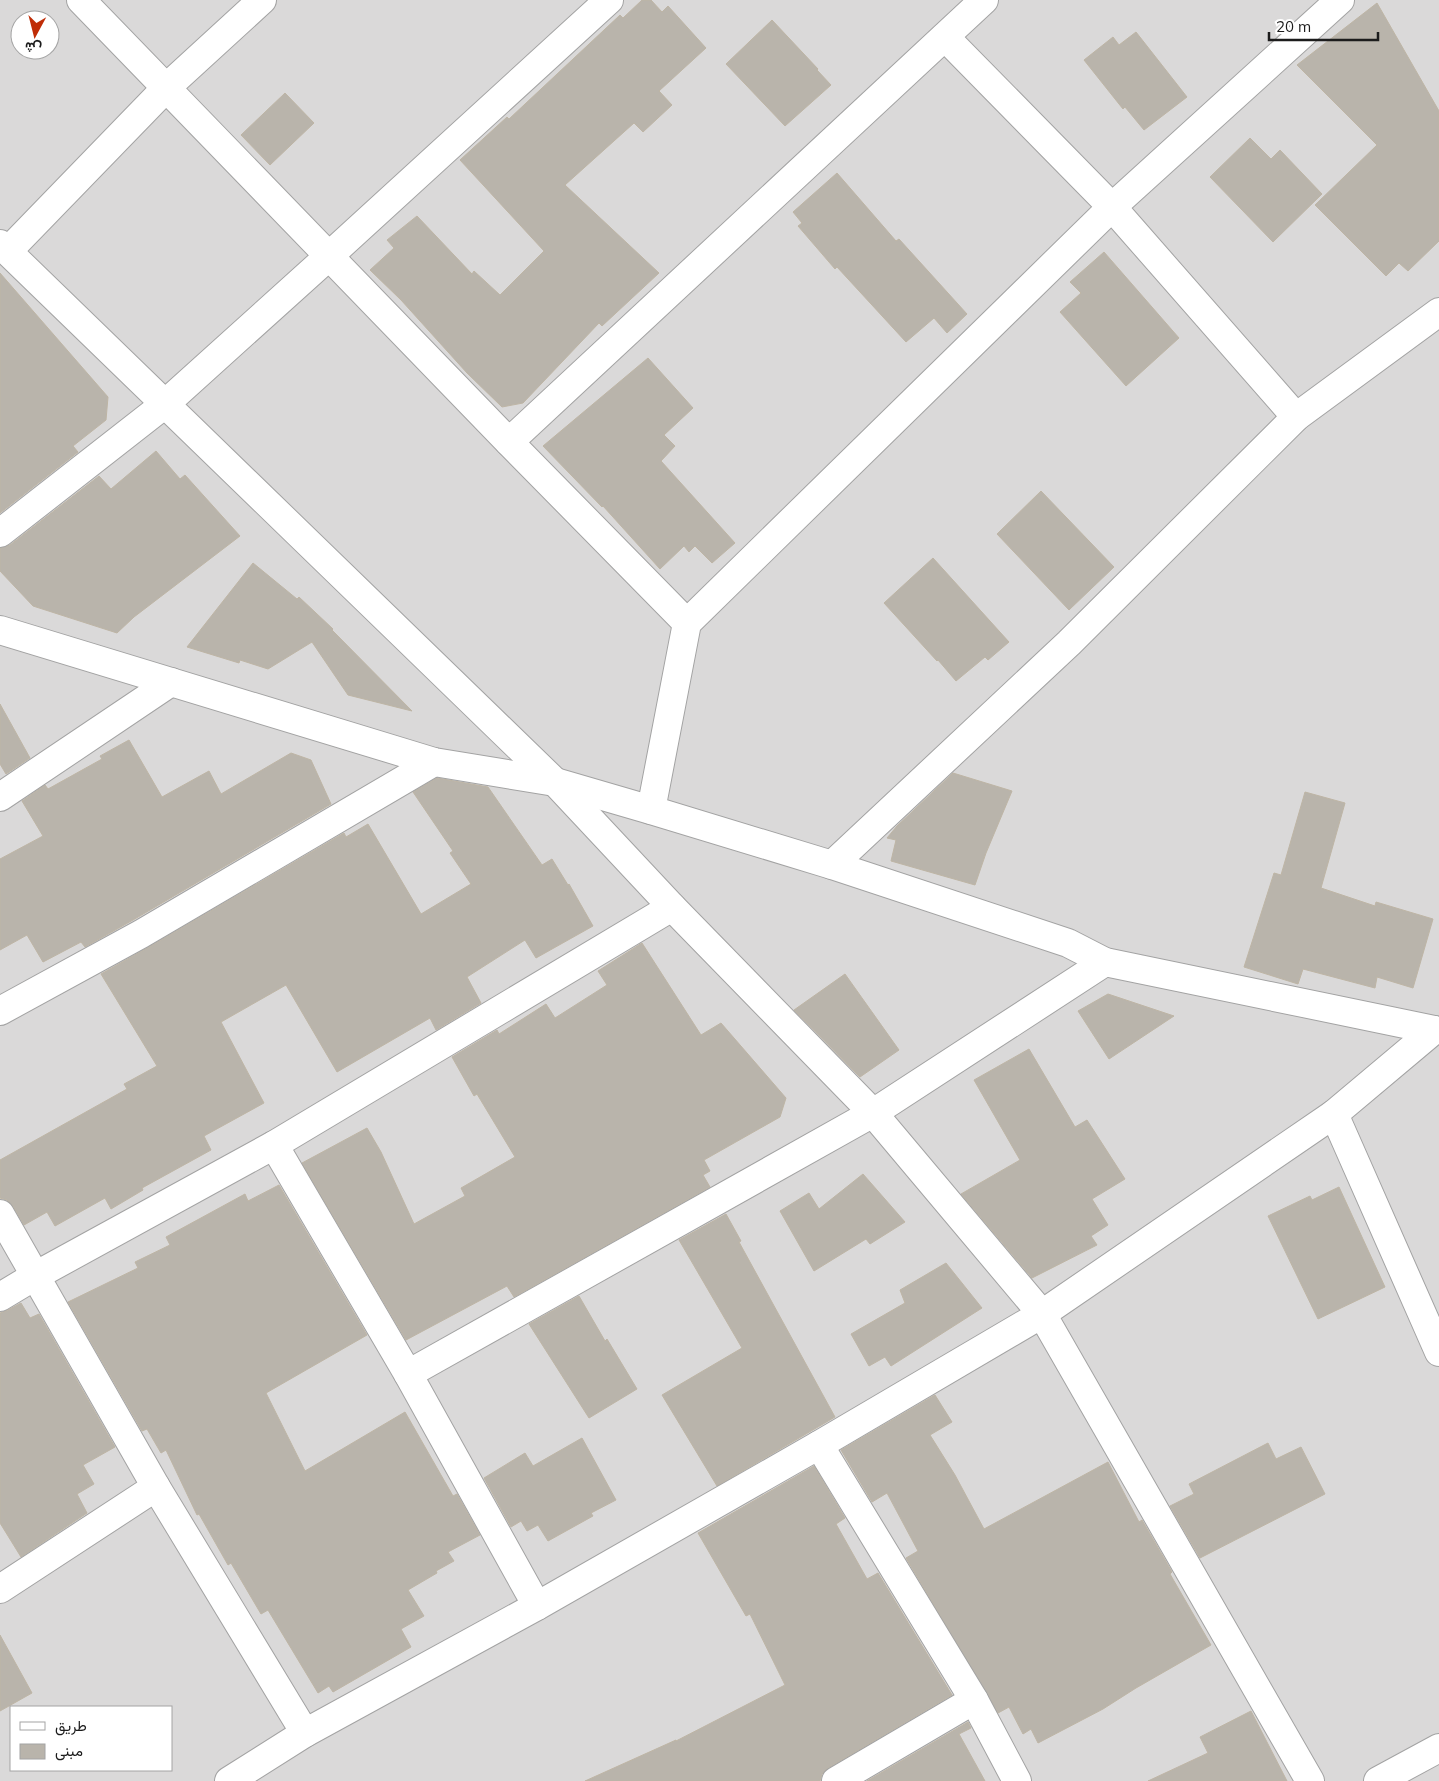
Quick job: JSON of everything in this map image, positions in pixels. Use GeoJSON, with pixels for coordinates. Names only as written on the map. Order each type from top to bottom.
{"type":"FeatureCollection","features":[{"type":"Feature","properties":{"kind":"street"},"geometry":{"type":"LineString","coordinates":[[81,0],[687,623]]}},
{"type":"Feature","properties":{"kind":"street"},"geometry":{"type":"LineString","coordinates":[[262,0],[167,87],[4,248],[555,782],[672,907],[873,1113],[1042,1314],[1310,1781]]}},
{"type":"Feature","properties":{"kind":"street"},"geometry":{"type":"LineString","coordinates":[[0,533],[165,404],[609,0]]}},
{"type":"Feature","properties":{"kind":"street"},"geometry":{"type":"LineString","coordinates":[[509,442],[984,0]]}},
{"type":"Feature","properties":{"kind":"street"},"geometry":{"type":"LineString","coordinates":[[651,810],[687,623],[1112,207],[1340,0]]}},
{"type":"Feature","properties":{"kind":"street"},"geometry":{"type":"LineString","coordinates":[[945,37],[1112,207],[1296,417]]}},
{"type":"Feature","properties":{"kind":"street"},"geometry":{"type":"LineString","coordinates":[[832,865],[1069,643],[1296,417],[1439,312]]}},
{"type":"Feature","properties":{"kind":"street"},"geometry":{"type":"LineString","coordinates":[[0,630],[434,762],[555,782],[651,810],[832,865],[1068,943],[1106,962],[1436,1035]]}},
{"type":"Feature","properties":{"kind":"street"},"geometry":{"type":"LineString","coordinates":[[0,797],[171,682]]}},
{"type":"Feature","properties":{"kind":"street"},"geometry":{"type":"LineString","coordinates":[[0,1011],[141,934],[434,762]]}},
{"type":"Feature","properties":{"kind":"street"},"geometry":{"type":"LineString","coordinates":[[0,1298],[35,1276],[274,1145],[672,907]]}},
{"type":"Feature","properties":{"kind":"street"},"geometry":{"type":"LineString","coordinates":[[408,1374],[873,1113],[1106,962]]}},
{"type":"Feature","properties":{"kind":"street"},"geometry":{"type":"LineString","coordinates":[[229,1781],[266,1771],[305,1733],[537,1606],[819,1446],[1042,1314],[1334,1114],[1436,1035]]}},
{"type":"Feature","properties":{"kind":"street"},"geometry":{"type":"LineString","coordinates":[[1334,1114],[1439,1352]]}},
{"type":"Feature","properties":{"kind":"street"},"geometry":{"type":"LineString","coordinates":[[274,1145],[408,1374],[537,1606]]}},
{"type":"Feature","properties":{"kind":"street"},"geometry":{"type":"LineString","coordinates":[[0,1214],[156,1487],[305,1733]]}},
{"type":"Feature","properties":{"kind":"street"},"geometry":{"type":"LineString","coordinates":[[819,1446],[974,1700],[1017,1781]]}},
{"type":"Feature","properties":{"kind":"street"},"geometry":{"type":"LineString","coordinates":[[0,1589],[156,1487]]}},
{"type":"Feature","properties":{"kind":"street"},"geometry":{"type":"LineString","coordinates":[[836,1781],[974,1700]]}},
{"type":"Feature","properties":{"kind":"street"},"geometry":{"type":"LineString","coordinates":[[1378,1781],[1439,1748]]}},
{"type":"Feature","properties":{"kind":"shaded area"},"geometry":{"type":"Polygon","coordinates":[[[0,0],[1439,0],[1439,1781],[0,1781],[0,0]]]}},
{"type":"Feature","properties":{"kind":"building"},"geometry":{"type":"Polygon","coordinates":[[[642,0],[651,0],[662,12],[668,6],[706,48],[659,91],[672,105],[643,132],[634,123],[565,185],[659,273],[602,326],[599,323],[523,403],[502,407],[467,373],[401,300],[370,270],[394,248],[387,240],[417,216],[472,274],[474,271],[500,295],[544,251],[460,160],[507,117],[509,119],[620,15],[623,18],[642,0]]]}},
{"type":"Feature","properties":{"kind":"building"},"geometry":{"type":"Polygon","coordinates":[[[1377,3],[1439,111],[1439,241],[1408,271],[1399,263],[1386,276],[1315,205],[1377,145],[1297,65],[1377,3]]]}},
{"type":"Feature","properties":{"kind":"building"},"geometry":{"type":"Polygon","coordinates":[[[772,20],[831,85],[785,126],[726,64],[772,20]]]}},
{"type":"Feature","properties":{"kind":"building"},"geometry":{"type":"Polygon","coordinates":[[[1136,32],[1187,97],[1144,130],[1125,107],[1123,109],[1084,60],[1113,37],[1119,45],[1136,32]]]}},
{"type":"Feature","properties":{"kind":"building"},"geometry":{"type":"Polygon","coordinates":[[[285,93],[314,123],[270,165],[241,135],[285,93]]]}},
{"type":"Feature","properties":{"kind":"building"},"geometry":{"type":"Polygon","coordinates":[[[1250,138],[1271,159],[1280,150],[1322,194],[1273,242],[1210,177],[1250,138]]]}},
{"type":"Feature","properties":{"kind":"building"},"geometry":{"type":"Polygon","coordinates":[[[837,173],[896,241],[899,239],[967,314],[947,333],[934,318],[906,342],[837,267],[835,269],[798,226],[802,223],[793,212],[837,173]]]}},
{"type":"Feature","properties":{"kind":"building"},"geometry":{"type":"Polygon","coordinates":[[[1104,252],[1179,338],[1126,386],[1060,312],[1081,293],[1070,282],[1104,252]]]}},
{"type":"Feature","properties":{"kind":"building"},"geometry":{"type":"Polygon","coordinates":[[[0,273],[108,397],[106,420],[73,446],[78,452],[0,513],[0,273]]]}},
{"type":"Feature","properties":{"kind":"building"},"geometry":{"type":"Polygon","coordinates":[[[648,358],[693,408],[664,435],[675,446],[661,461],[735,543],[712,563],[695,546],[689,552],[684,546],[660,569],[603,506],[543,446],[648,358]]]}},
{"type":"Feature","properties":{"kind":"building"},"geometry":{"type":"Polygon","coordinates":[[[156,451],[180,479],[185,475],[240,536],[134,617],[117,633],[33,606],[0,571],[0,548],[10,545],[99,476],[111,489],[156,451]]]}},
{"type":"Feature","properties":{"kind":"building"},"geometry":{"type":"Polygon","coordinates":[[[1041,491],[1114,567],[1069,610],[997,534],[1041,491]]]}},
{"type":"Feature","properties":{"kind":"building"},"geometry":{"type":"Polygon","coordinates":[[[933,558],[1009,642],[988,660],[985,657],[956,681],[884,603],[933,558]]]}},
{"type":"Feature","properties":{"kind":"building"},"geometry":{"type":"Polygon","coordinates":[[[253,563],[297,599],[299,597],[333,629],[412,711],[348,695],[312,642],[268,669],[240,660],[239,663],[187,647],[253,563]]]}},
{"type":"Feature","properties":{"kind":"building"},"geometry":{"type":"Polygon","coordinates":[[[0,704],[30,758],[6,774],[0,764],[0,704]]]}},
{"type":"Feature","properties":{"kind":"building"},"geometry":{"type":"Polygon","coordinates":[[[129,740],[162,797],[209,771],[221,794],[291,753],[311,760],[331,804],[85,947],[81,942],[43,962],[27,935],[0,950],[0,859],[43,836],[22,801],[45,785],[48,789],[102,759],[100,756],[129,740]]]}},
{"type":"Feature","properties":{"kind":"building"},"geometry":{"type":"Polygon","coordinates":[[[953,773],[1012,791],[975,885],[891,861],[896,840],[887,838],[897,826],[953,773]]]}},
{"type":"Feature","properties":{"kind":"building"},"geometry":{"type":"Polygon","coordinates":[[[437,778],[488,787],[542,865],[552,859],[593,926],[536,958],[525,940],[467,977],[481,1003],[436,1030],[430,1018],[337,1072],[286,985],[221,1022],[264,1103],[204,1136],[211,1150],[142,1188],[143,1190],[111,1209],[105,1198],[55,1226],[47,1212],[24,1225],[13,1206],[7,1200],[0,1198],[0,1160],[127,1089],[124,1084],[157,1066],[101,974],[344,833],[346,837],[368,824],[421,914],[471,884],[450,853],[453,851],[413,792],[437,778]]]}},
{"type":"Feature","properties":{"kind":"building"},"geometry":{"type":"Polygon","coordinates":[[[1305,792],[1345,803],[1321,888],[1375,906],[1376,902],[1433,919],[1413,988],[1377,977],[1375,988],[1303,969],[1298,984],[1244,967],[1274,873],[1281,875],[1305,792]]]}},
{"type":"Feature","properties":{"kind":"building"},"geometry":{"type":"Polygon","coordinates":[[[642,943],[701,1035],[721,1023],[786,1098],[780,1117],[704,1160],[710,1171],[703,1175],[710,1187],[514,1297],[507,1286],[406,1340],[302,1163],[367,1128],[381,1152],[414,1224],[465,1196],[461,1188],[515,1157],[477,1094],[474,1096],[452,1057],[497,1030],[499,1034],[546,1004],[555,1018],[607,985],[598,971],[642,943]]]}},
{"type":"Feature","properties":{"kind":"building"},"geometry":{"type":"Polygon","coordinates":[[[845,974],[899,1050],[860,1077],[794,1010],[845,974]]]}},
{"type":"Feature","properties":{"kind":"building"},"geometry":{"type":"Polygon","coordinates":[[[1108,994],[1174,1016],[1109,1059],[1078,1011],[1108,994]]]}},
{"type":"Feature","properties":{"kind":"building"},"geometry":{"type":"Polygon","coordinates":[[[1029,1049],[1075,1127],[1087,1120],[1125,1179],[1092,1199],[1108,1225],[1091,1236],[1097,1245],[1032,1278],[961,1194],[1020,1160],[974,1080],[1029,1049]]]}},
{"type":"Feature","properties":{"kind":"building"},"geometry":{"type":"Polygon","coordinates":[[[863,1174],[905,1222],[870,1244],[866,1239],[814,1271],[780,1211],[809,1193],[819,1209],[863,1174]]]}},
{"type":"Feature","properties":{"kind":"building"},"geometry":{"type":"Polygon","coordinates":[[[279,1185],[367,1335],[266,1393],[305,1471],[405,1412],[453,1496],[457,1494],[480,1535],[448,1552],[454,1561],[408,1590],[424,1616],[401,1629],[411,1647],[333,1692],[329,1686],[318,1693],[268,1610],[261,1614],[231,1563],[228,1565],[199,1514],[197,1515],[166,1450],[161,1453],[147,1429],[142,1431],[68,1302],[138,1268],[135,1262],[170,1245],[166,1237],[245,1194],[248,1201],[279,1185]]]}},
{"type":"Feature","properties":{"kind":"building"},"geometry":{"type":"Polygon","coordinates":[[[1339,1187],[1385,1287],[1318,1319],[1268,1216],[1310,1196],[1312,1200],[1339,1187]]]}},
{"type":"Feature","properties":{"kind":"building"},"geometry":{"type":"Polygon","coordinates":[[[726,1214],[741,1241],[739,1242],[835,1417],[717,1486],[662,1395],[742,1348],[679,1240],[726,1214]]]}},
{"type":"Feature","properties":{"kind":"building"},"geometry":{"type":"Polygon","coordinates":[[[946,1263],[982,1308],[891,1366],[885,1357],[869,1366],[851,1334],[905,1303],[900,1290],[946,1263]]]}},
{"type":"Feature","properties":{"kind":"building"},"geometry":{"type":"Polygon","coordinates":[[[579,1296],[605,1341],[607,1339],[637,1389],[589,1418],[529,1324],[579,1296]]]}},
{"type":"Feature","properties":{"kind":"building"},"geometry":{"type":"Polygon","coordinates":[[[21,1303],[30,1318],[39,1314],[115,1447],[83,1465],[94,1484],[77,1494],[87,1513],[21,1557],[0,1523],[0,1313],[21,1303]]]}},
{"type":"Feature","properties":{"kind":"building"},"geometry":{"type":"Polygon","coordinates":[[[935,1395],[952,1422],[930,1435],[955,1475],[984,1529],[1108,1462],[1139,1522],[1142,1520],[1172,1572],[1170,1574],[1211,1645],[1103,1709],[1038,1743],[1031,1729],[1023,1734],[1009,1707],[998,1713],[906,1558],[918,1551],[887,1493],[872,1502],[841,1450],[935,1395]]]}},
{"type":"Feature","properties":{"kind":"building"},"geometry":{"type":"Polygon","coordinates":[[[582,1438],[616,1500],[591,1513],[593,1516],[548,1541],[538,1525],[527,1531],[521,1521],[511,1527],[484,1478],[525,1453],[533,1466],[582,1438]]]}},
{"type":"Feature","properties":{"kind":"building"},"geometry":{"type":"Polygon","coordinates":[[[1268,1443],[1276,1459],[1301,1447],[1325,1494],[1200,1558],[1170,1506],[1194,1494],[1189,1484],[1268,1443]]]}},
{"type":"Feature","properties":{"kind":"building"},"geometry":{"type":"Polygon","coordinates":[[[814,1466],[845,1518],[836,1524],[867,1579],[878,1573],[952,1695],[828,1768],[822,1774],[820,1781],[585,1781],[676,1741],[785,1685],[750,1614],[746,1616],[698,1533],[814,1466]]]}},
{"type":"Feature","properties":{"kind":"building"},"geometry":{"type":"Polygon","coordinates":[[[0,1635],[32,1693],[0,1711],[0,1635]]]}},
{"type":"Feature","properties":{"kind":"building"},"geometry":{"type":"Polygon","coordinates":[[[1251,1711],[1287,1781],[1148,1781],[1208,1753],[1200,1737],[1251,1711]]]}},
{"type":"Feature","properties":{"kind":"building"},"geometry":{"type":"Polygon","coordinates":[[[968,1722],[971,1728],[959,1734],[985,1781],[867,1781],[968,1722]]]}}]}
